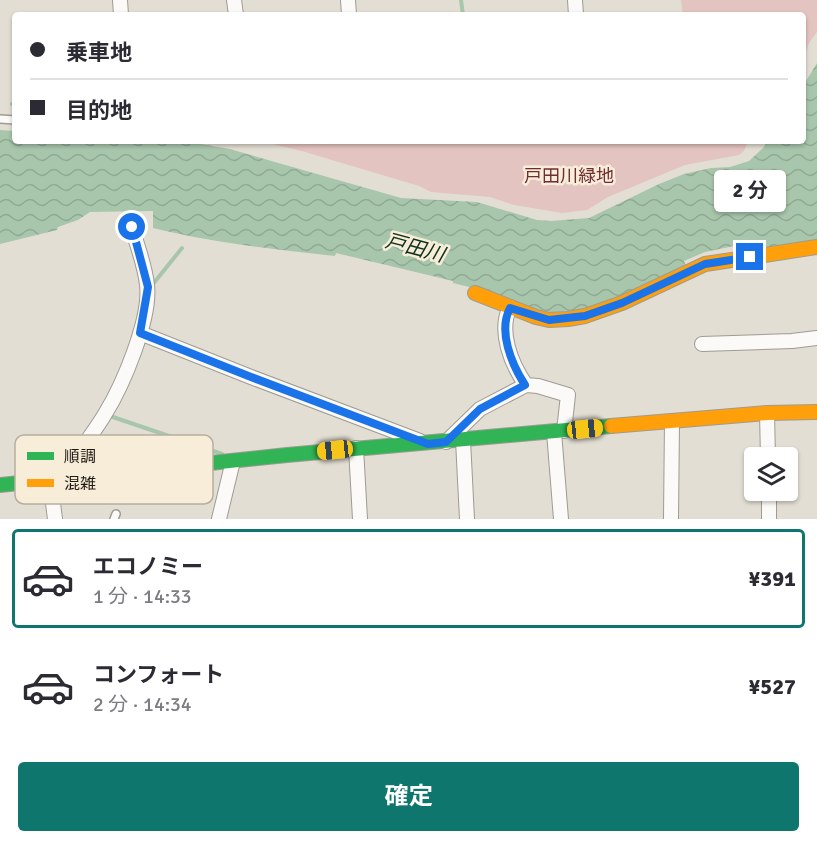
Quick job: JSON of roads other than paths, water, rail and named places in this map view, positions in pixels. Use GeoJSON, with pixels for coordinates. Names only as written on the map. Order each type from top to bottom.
{"type":"FeatureCollection","features":[{"type":"Feature","properties":{"kind":"street"},"geometry":{"type":"LineString","coordinates":[[91,435],[122,382],[140,333],[148,287],[132,227]]}},
{"type":"Feature","properties":{"kind":"street"},"geometry":{"type":"LineString","coordinates":[[475,293],[510,308],[549,320],[585,316],[622,303],[705,264],[817,247]]}},
{"type":"Feature","properties":{"kind":"street"},"geometry":{"type":"LineString","coordinates":[[510,308],[505,318],[506,337],[519,375],[525,385]]}},
{"type":"Feature","properties":{"kind":"street"},"geometry":{"type":"LineString","coordinates":[[140,333],[428,444]]}},
{"type":"Feature","properties":{"kind":"street"},"geometry":{"type":"LineString","coordinates":[[702,344],[817,338]]}},
{"type":"Feature","properties":{"kind":"street"},"geometry":{"type":"LineString","coordinates":[[446,442],[480,409],[525,385],[538,386],[568,395],[559,431],[561,519]]}},
{"type":"Feature","properties":{"kind":"street"},"geometry":{"type":"LineString","coordinates":[[213,463],[356,448],[428,444],[672,421],[767,413],[817,412]]}},
{"type":"Feature","properties":{"kind":"street"},"geometry":{"type":"LineString","coordinates":[[767,413],[768,447]]}},
{"type":"Feature","properties":{"kind":"street"},"geometry":{"type":"LineString","coordinates":[[671,519],[672,421]]}},
{"type":"Feature","properties":{"kind":"street"},"geometry":{"type":"LineString","coordinates":[[463,440],[467,519]]}},
{"type":"Feature","properties":{"kind":"street"},"geometry":{"type":"LineString","coordinates":[[356,448],[360,519]]}},
{"type":"Feature","properties":{"kind":"street"},"geometry":{"type":"LineString","coordinates":[[219,519],[233,461]]}},
{"type":"Feature","properties":{"kind":"street"},"geometry":{"type":"LineString","coordinates":[[0,485],[15,484]]}},
{"type":"Feature","properties":{"kind":"street"},"geometry":{"type":"LineString","coordinates":[[769,501],[769,519]]}},
{"type":"Feature","properties":{"kind":"street"},"geometry":{"type":"LineString","coordinates":[[53,504],[55,519]]}},
{"type":"Feature","properties":{"kind":"water","name":"戸田川"},"geometry":{"type":"Polygon","coordinates":[[[817,63],[817,240],[750,249],[749,243],[705,252],[684,261],[686,266],[605,305],[550,314],[493,293],[453,283],[453,281],[336,253],[335,256],[244,245],[153,228],[153,211],[90,212],[78,220],[58,227],[57,230],[0,244],[0,130],[12,131],[12,144],[201,144],[230,149],[401,198],[477,202],[537,220],[551,221],[589,218],[684,174],[711,168],[730,167],[749,161],[766,144],[806,144],[806,81],[817,63]]]}},
{"type":"Feature","properties":{"kind":"waterway"},"geometry":{"type":"LineString","coordinates":[[461,0],[463,12]]}},
{"type":"Feature","properties":{"kind":"waterway"},"geometry":{"type":"LineString","coordinates":[[153,288],[153,284],[182,248]]}},
{"type":"Feature","properties":{"kind":"waterway"},"geometry":{"type":"LineString","coordinates":[[107,415],[166,435]]}},
{"type":"Feature","properties":{"kind":"waterway"},"geometry":{"type":"LineString","coordinates":[[213,451],[222,454]]}},
{"type":"Feature","properties":{"kind":"park label","name":"戸田川緑地"},"geometry":{"type":"Point","coordinates":[569,176]}}]}
